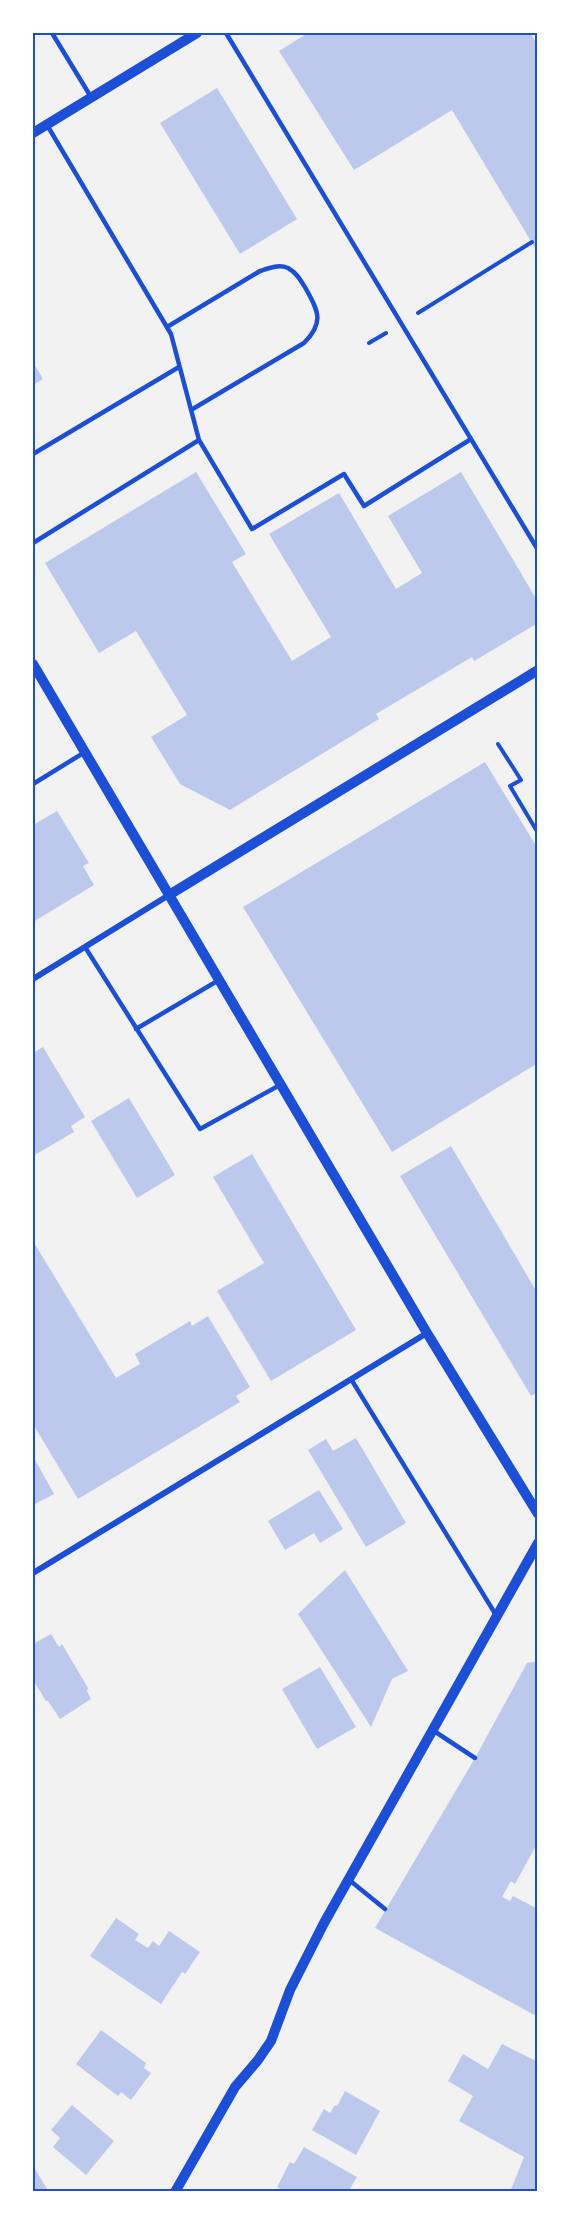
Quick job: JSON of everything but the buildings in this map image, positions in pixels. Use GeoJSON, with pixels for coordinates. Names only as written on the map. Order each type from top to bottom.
{"type":"FeatureCollection","features":[{"type":"Feature","properties":{"kind":"street"},"geometry":{"type":"LineString","coordinates":[[34,131],[196,33]]}},
{"type":"Feature","properties":{"kind":"street"},"geometry":{"type":"LineString","coordinates":[[33,664],[427,1333],[538,1514]]}},
{"type":"Feature","properties":{"kind":"street"},"geometry":{"type":"LineString","coordinates":[[33,979],[538,670]]}},
{"type":"Feature","properties":{"kind":"street"},"geometry":{"type":"LineString","coordinates":[[33,1573],[427,1333]]}},
{"type":"Feature","properties":{"kind":"street"},"geometry":{"type":"LineString","coordinates":[[175,2192],[235,2087],[271,2041],[290,1990],[348,1879],[538,1543]]}},
{"type":"Feature","properties":{"kind":"lane"},"geometry":{"type":"LineString","coordinates":[[52,33],[91,98]]}},
{"type":"Feature","properties":{"kind":"lane"},"geometry":{"type":"LineString","coordinates":[[226,33],[538,550]]}},
{"type":"Feature","properties":{"kind":"lane"},"geometry":{"type":"LineString","coordinates":[[47,124],[171,334],[199,440],[252,529],[344,474],[364,506],[471,440]]}},
{"type":"Feature","properties":{"kind":"lane"},"geometry":{"type":"LineString","coordinates":[[167,327],[260,271],[273,267],[286,267],[299,276],[317,307],[318,321],[314,333],[304,343],[191,411]]}},
{"type":"Feature","properties":{"kind":"lane"},"geometry":{"type":"LineString","coordinates":[[33,454],[179,367]]}},
{"type":"Feature","properties":{"kind":"lane"},"geometry":{"type":"LineString","coordinates":[[33,543],[199,440]]}},
{"type":"Feature","properties":{"kind":"lane"},"geometry":{"type":"LineString","coordinates":[[33,784],[85,752]]}},
{"type":"Feature","properties":{"kind":"lane"},"geometry":{"type":"LineString","coordinates":[[85,947],[200,1129],[280,1084]]}},
{"type":"Feature","properties":{"kind":"lane"},"geometry":{"type":"LineString","coordinates":[[136,1029],[219,980]]}},
{"type":"Feature","properties":{"kind":"lane"},"geometry":{"type":"LineString","coordinates":[[351,1379],[496,1615]]}},
{"type":"Feature","properties":{"kind":"lane"},"geometry":{"type":"LineString","coordinates":[[432,1730],[475,1758]]}},
{"type":"Feature","properties":{"kind":"lane"},"geometry":{"type":"LineString","coordinates":[[348,1879],[385,1909]]}},
{"type":"Feature","properties":{"kind":"path"},"geometry":{"type":"LineString","coordinates":[[369,343],[532,242]]}},
{"type":"Feature","properties":{"kind":"path"},"geometry":{"type":"LineString","coordinates":[[498,744],[521,780],[510,786],[538,833]]}}]}
